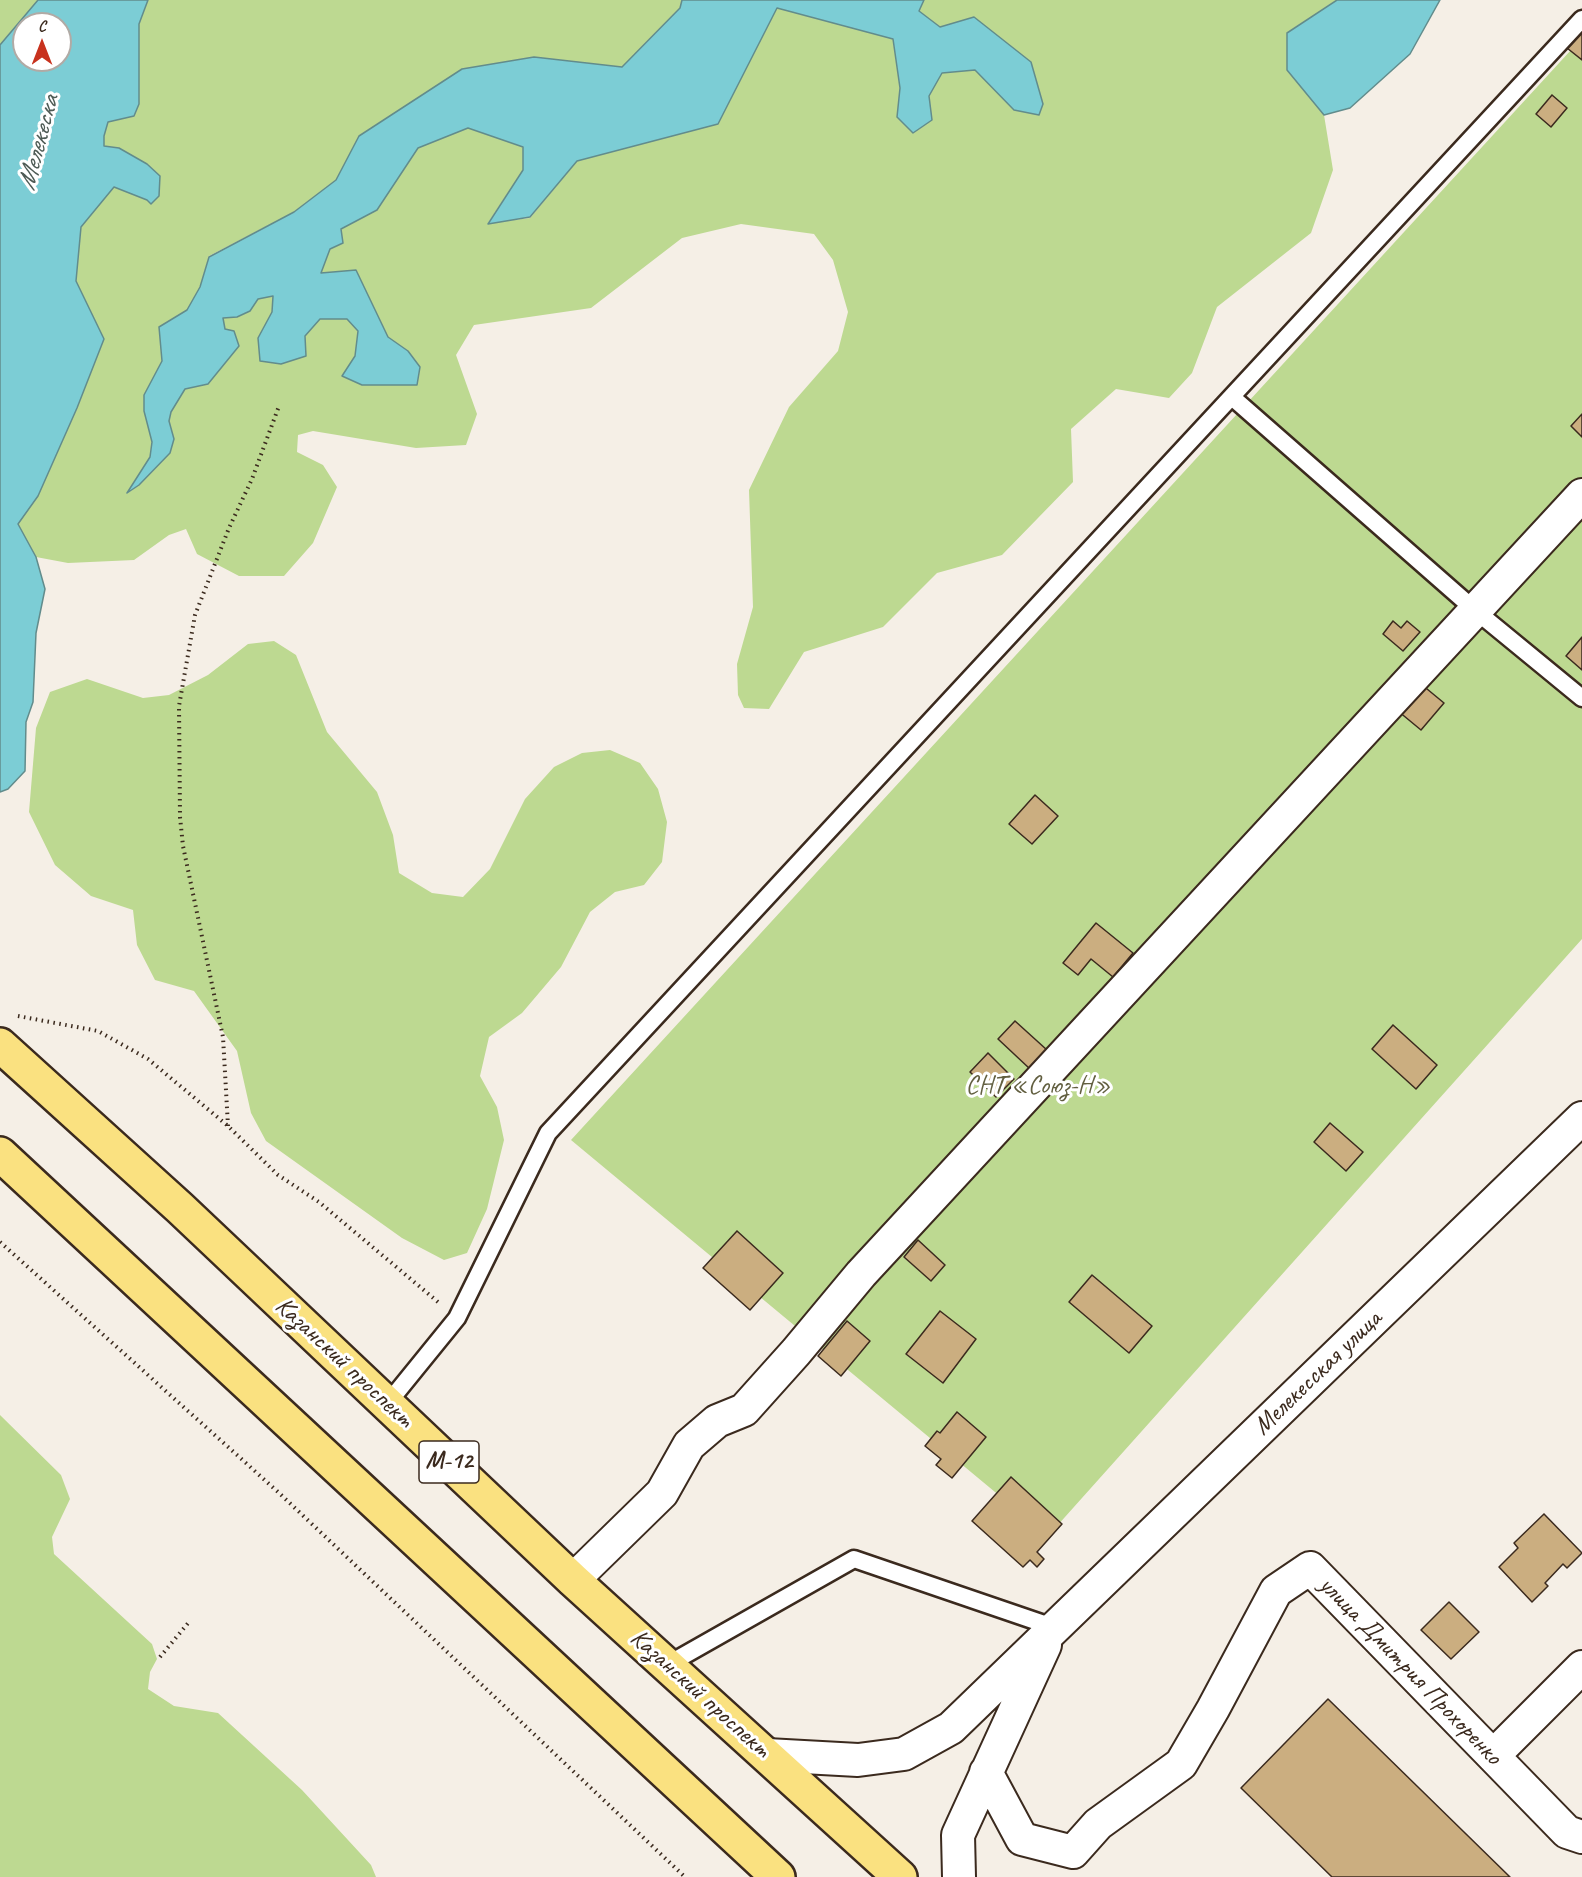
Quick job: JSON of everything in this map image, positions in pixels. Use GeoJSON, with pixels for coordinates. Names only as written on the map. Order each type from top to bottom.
{"type":"FeatureCollection","features":[{"type":"Feature","properties":{"kind":"main road","name":"Казанский проспект"},"geometry":{"type":"LineString","coordinates":[[0,1045],[180,1208],[573,1580],[900,1877]]}},
{"type":"Feature","properties":{"kind":"main road"},"geometry":{"type":"LineString","coordinates":[[0,1154],[778,1877]]}},
{"type":"Feature","properties":{"kind":"street"},"geometry":{"type":"LineString","coordinates":[[573,1580],[662,1493],[689,1444],[717,1420],[744,1410],[869,1265],[1582,495]]}},
{"type":"Feature","properties":{"kind":"street","name":"Мелекесская улица"},"geometry":{"type":"LineString","coordinates":[[767,1755],[858,1760],[904,1754],[951,1728],[1582,1118]]}},
{"type":"Feature","properties":{"kind":"street","name":"улица Дмитрия Прохоренко"},"geometry":{"type":"LineString","coordinates":[[986,1772],[1022,1839],[1074,1852],[1098,1824],[1181,1764],[1214,1709],[1276,1591],[1310,1568],[1567,1832],[1582,1837]]}},
{"type":"Feature","properties":{"kind":"street"},"geometry":{"type":"LineString","coordinates":[[959,1877],[958,1835],[1053,1628]]}},
{"type":"Feature","properties":{"kind":"street"},"geometry":{"type":"LineString","coordinates":[[1493,1756],[1582,1668]]}},
{"type":"Feature","properties":{"kind":"lane"},"geometry":{"type":"LineString","coordinates":[[388,1403],[457,1318],[548,1133],[1582,20]]}},
{"type":"Feature","properties":{"kind":"lane"},"geometry":{"type":"LineString","coordinates":[[1232,397],[1476,611],[1582,698]]}},
{"type":"Feature","properties":{"kind":"lane"},"geometry":{"type":"LineString","coordinates":[[667,1665],[854,1559],[1053,1628]]}},
{"type":"Feature","properties":{"kind":"path"},"geometry":{"type":"LineString","coordinates":[[228,1125],[223,1037],[182,836],[179,705],[195,615],[279,406]]}},
{"type":"Feature","properties":{"kind":"path"},"geometry":{"type":"LineString","coordinates":[[11,1014],[98,1031],[148,1059],[228,1125],[279,1175],[319,1203],[457,1318]]}},
{"type":"Feature","properties":{"kind":"path"},"geometry":{"type":"LineString","coordinates":[[0,1242],[277,1491],[685,1877]]}},
{"type":"Feature","properties":{"kind":"path"},"geometry":{"type":"LineString","coordinates":[[160,1656],[189,1622]]}},
{"type":"Feature","properties":{"kind":"green space"},"geometry":{"type":"Polygon","coordinates":[[[0,0],[38,0],[28,12],[12,12],[12,32],[1,45],[0,85],[0,0]]]}},
{"type":"Feature","properties":{"kind":"green space"},"geometry":{"type":"Polygon","coordinates":[[[148,0],[682,0],[680,8],[622,67],[534,57],[359,136],[336,180],[294,212],[209,256],[200,287],[187,310],[159,327],[162,361],[144,395],[144,411],[152,442],[150,457],[129,492],[139,485],[170,453],[174,439],[168,421],[185,389],[208,384],[225,330],[222,318],[237,317],[258,299],[273,295],[272,312],[258,338],[305,336],[320,318],[347,319],[358,331],[355,356],[343,376],[408,351],[388,337],[356,270],[321,273],[341,229],[377,210],[418,148],[468,128],[523,147],[523,170],[488,223],[530,218],[577,161],[718,124],[777,8],[893,39],[900,88],[897,117],[932,120],[929,96],[942,73],[975,70],[1014,110],[940,27],[919,11],[924,0],[1337,0],[1287,33],[1287,70],[1324,115],[1333,170],[1311,233],[1217,307],[1192,373],[1169,398],[1116,389],[1071,429],[1073,482],[1002,555],[937,573],[883,627],[804,652],[769,709],[744,708],[738,695],[737,664],[753,607],[749,490],[789,407],[838,351],[848,312],[833,260],[814,234],[741,224],[682,238],[591,308],[474,325],[456,355],[477,414],[466,445],[416,448],[313,431],[298,435],[297,452],[323,465],[337,487],[313,543],[284,576],[239,576],[197,554],[186,529],[169,535],[134,560],[68,563],[36,557],[18,524],[38,496],[103,339],[76,281],[81,227],[114,187],[151,203],[160,176],[147,164],[119,148],[104,146],[108,122],[134,116],[139,104],[139,24],[148,0]]]}},
{"type":"Feature","properties":{"kind":"green space","name":"СНТ «Союз-Н»"},"geometry":{"type":"Polygon","coordinates":[[[1582,38],[1582,939],[1048,1536],[571,1140],[1582,38]]]}},
{"type":"Feature","properties":{"kind":"green space"},"geometry":{"type":"Polygon","coordinates":[[[274,641],[296,655],[327,732],[377,792],[393,835],[399,873],[432,893],[463,897],[490,869],[525,799],[554,767],[582,753],[610,750],[640,763],[658,789],[667,822],[662,862],[644,885],[615,892],[590,912],[561,967],[522,1013],[489,1037],[480,1076],[497,1107],[504,1140],[487,1209],[467,1253],[444,1260],[402,1238],[266,1141],[251,1113],[237,1051],[194,991],[155,980],[137,945],[133,910],[91,896],[55,865],[29,812],[36,728],[50,692],[87,679],[143,698],[169,695],[208,675],[248,644],[274,641]]]}},
{"type":"Feature","properties":{"kind":"green space"},"geometry":{"type":"Polygon","coordinates":[[[0,1415],[61,1475],[70,1499],[52,1537],[54,1554],[152,1644],[157,1659],[150,1672],[148,1689],[174,1706],[218,1713],[302,1790],[371,1865],[376,1877],[0,1877],[0,1415]]]}},
{"type":"Feature","properties":{"kind":"water","name":"Мелекеска"},"geometry":{"type":"Polygon","coordinates":[[[38,0],[148,0],[139,24],[139,104],[134,116],[108,122],[104,146],[119,148],[147,164],[160,176],[159,196],[151,204],[147,200],[114,187],[81,227],[76,281],[104,339],[77,408],[38,496],[18,524],[36,557],[45,589],[36,633],[33,702],[26,722],[25,771],[8,789],[0,792],[0,45],[12,31],[12,72],[72,72],[72,12],[28,12],[38,0]]]}},
{"type":"Feature","properties":{"kind":"water"},"geometry":{"type":"Polygon","coordinates":[[[682,0],[924,0],[919,11],[940,27],[974,17],[1031,62],[1043,104],[1039,115],[1014,110],[975,70],[942,73],[929,96],[932,120],[913,133],[897,117],[900,88],[893,39],[777,8],[718,124],[577,161],[530,217],[488,224],[523,170],[523,147],[468,128],[418,148],[377,210],[341,229],[343,243],[330,249],[321,273],[356,270],[388,337],[408,351],[420,367],[417,385],[362,385],[342,376],[355,356],[358,331],[347,319],[320,319],[305,336],[306,356],[281,364],[260,361],[258,338],[272,312],[273,296],[258,299],[250,311],[237,317],[223,318],[225,329],[234,331],[239,346],[208,384],[185,389],[171,412],[169,421],[174,439],[170,453],[139,485],[127,493],[150,457],[152,442],[144,411],[144,395],[162,361],[159,327],[187,310],[200,287],[209,257],[294,212],[336,180],[359,136],[462,69],[534,57],[622,67],[680,8],[682,0]]]}},
{"type":"Feature","properties":{"kind":"water"},"geometry":{"type":"Polygon","coordinates":[[[1337,0],[1440,0],[1410,54],[1350,108],[1324,115],[1287,70],[1287,33],[1337,0]]]}},
{"type":"Feature","properties":{"kind":"building"},"geometry":{"type":"Polygon","coordinates":[[[1582,31],[1582,60],[1567,48],[1582,31]]]}},
{"type":"Feature","properties":{"kind":"building"},"geometry":{"type":"Polygon","coordinates":[[[1552,95],[1567,108],[1551,127],[1536,114],[1552,95]]]}},
{"type":"Feature","properties":{"kind":"building"},"geometry":{"type":"Polygon","coordinates":[[[1582,414],[1582,437],[1571,426],[1582,414]]]}},
{"type":"Feature","properties":{"kind":"building"},"geometry":{"type":"Polygon","coordinates":[[[1393,621],[1401,628],[1407,621],[1420,632],[1403,651],[1383,634],[1393,621]]]}},
{"type":"Feature","properties":{"kind":"building"},"geometry":{"type":"Polygon","coordinates":[[[1582,637],[1582,670],[1566,656],[1582,637]]]}},
{"type":"Feature","properties":{"kind":"building"},"geometry":{"type":"Polygon","coordinates":[[[1421,684],[1444,703],[1421,730],[1398,711],[1421,684]]]}},
{"type":"Feature","properties":{"kind":"building"},"geometry":{"type":"Polygon","coordinates":[[[1035,795],[1058,816],[1032,844],[1009,824],[1035,795]]]}},
{"type":"Feature","properties":{"kind":"building"},"geometry":{"type":"Polygon","coordinates":[[[1096,923],[1133,953],[1113,977],[1091,959],[1078,975],[1063,963],[1096,923]]]}},
{"type":"Feature","properties":{"kind":"building"},"geometry":{"type":"Polygon","coordinates":[[[1015,1021],[1047,1050],[1030,1069],[998,1039],[1015,1021]]]}},
{"type":"Feature","properties":{"kind":"building"},"geometry":{"type":"Polygon","coordinates":[[[1393,1025],[1437,1065],[1416,1089],[1372,1049],[1393,1025]]]}},
{"type":"Feature","properties":{"kind":"building"},"geometry":{"type":"Polygon","coordinates":[[[988,1053],[1014,1079],[996,1097],[970,1072],[988,1053]]]}},
{"type":"Feature","properties":{"kind":"building"},"geometry":{"type":"Polygon","coordinates":[[[1330,1123],[1363,1152],[1346,1171],[1314,1142],[1330,1123]]]}},
{"type":"Feature","properties":{"kind":"building"},"geometry":{"type":"Polygon","coordinates":[[[737,1231],[783,1273],[750,1310],[703,1268],[737,1231]]]}},
{"type":"Feature","properties":{"kind":"building"},"geometry":{"type":"Polygon","coordinates":[[[918,1240],[945,1265],[931,1281],[904,1257],[918,1240]]]}},
{"type":"Feature","properties":{"kind":"building"},"geometry":{"type":"Polygon","coordinates":[[[1092,1275],[1152,1326],[1129,1353],[1069,1302],[1092,1275]]]}},
{"type":"Feature","properties":{"kind":"building"},"geometry":{"type":"Polygon","coordinates":[[[940,1311],[976,1339],[943,1383],[906,1354],[940,1311]]]}},
{"type":"Feature","properties":{"kind":"building"},"geometry":{"type":"Polygon","coordinates":[[[847,1321],[870,1341],[841,1376],[818,1356],[847,1321]]]}},
{"type":"Feature","properties":{"kind":"building"},"geometry":{"type":"Polygon","coordinates":[[[957,1412],[986,1437],[952,1478],[936,1465],[941,1459],[925,1446],[937,1431],[940,1433],[957,1412]]]}},
{"type":"Feature","properties":{"kind":"building"},"geometry":{"type":"Polygon","coordinates":[[[1011,1477],[1062,1524],[1037,1552],[1044,1559],[1037,1567],[1030,1560],[1023,1567],[972,1521],[1011,1477]]]}},
{"type":"Feature","properties":{"kind":"building"},"geometry":{"type":"Polygon","coordinates":[[[1544,1514],[1582,1553],[1567,1568],[1563,1564],[1545,1583],[1548,1586],[1532,1602],[1499,1567],[1518,1548],[1514,1543],[1544,1514]]]}},
{"type":"Feature","properties":{"kind":"building"},"geometry":{"type":"Polygon","coordinates":[[[1449,1602],[1479,1632],[1451,1659],[1421,1630],[1449,1602]]]}},
{"type":"Feature","properties":{"kind":"building"},"geometry":{"type":"Polygon","coordinates":[[[1328,1699],[1510,1877],[1332,1877],[1241,1788],[1328,1699]]]}}]}
